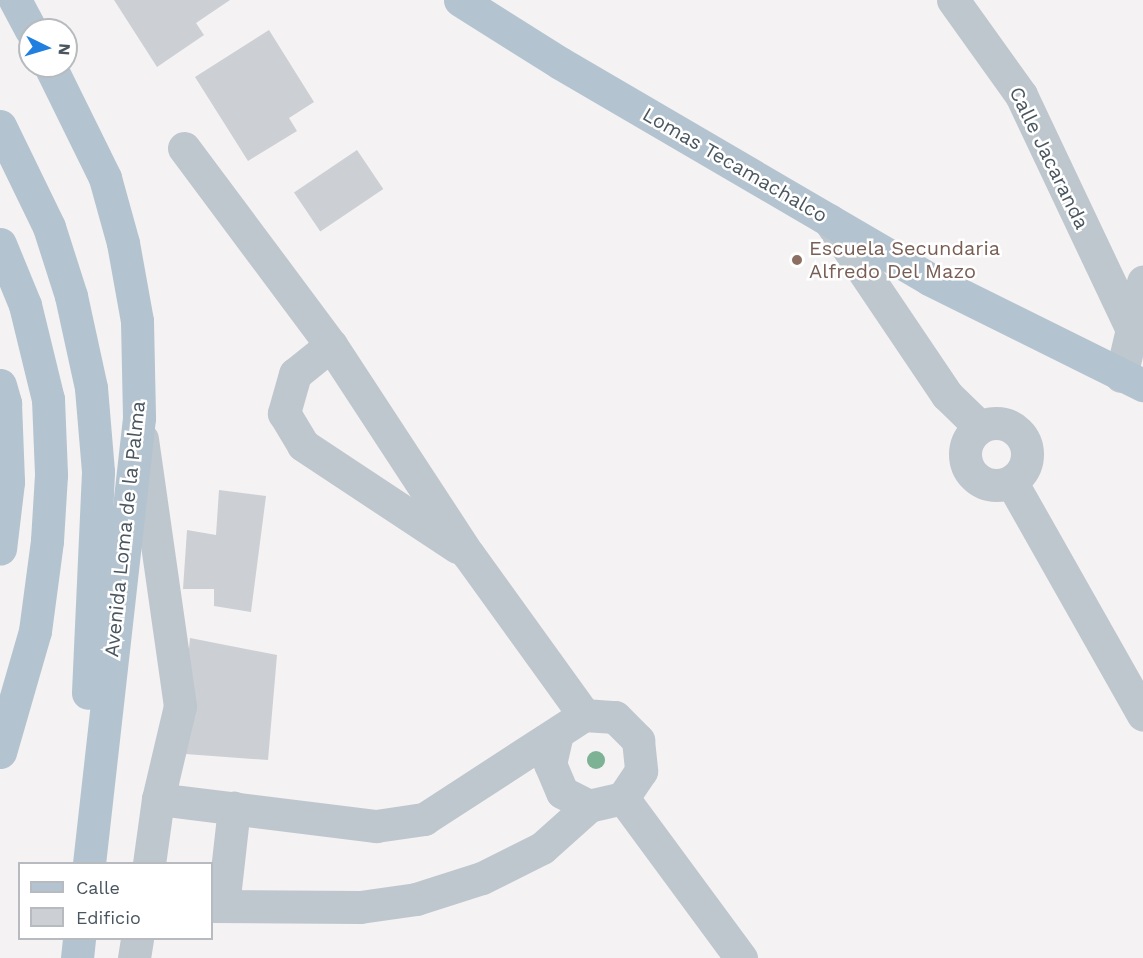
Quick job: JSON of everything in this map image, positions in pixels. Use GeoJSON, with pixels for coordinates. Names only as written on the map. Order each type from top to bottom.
{"type":"FeatureCollection","features":[{"type":"Feature","properties":{"kind":"main road"},"geometry":{"type":"LineString","coordinates":[[22,0],[27,18]]}},
{"type":"Feature","properties":{"kind":"main road"},"geometry":{"type":"LineString","coordinates":[[22,0],[37,18]]}},
{"type":"Feature","properties":{"kind":"main road","name":"Lomas Tecamachalco"},"geometry":{"type":"LineString","coordinates":[[460,0],[560,63],[929,279],[1132,380]]}},
{"type":"Feature","properties":{"kind":"main road","name":"Avenida Loma de la Palma"},"geometry":{"type":"LineString","coordinates":[[56,78],[105,178],[123,243],[137,321],[139,418],[89,862]]}},
{"type":"Feature","properties":{"kind":"main road"},"geometry":{"type":"LineString","coordinates":[[62,78],[70,104]]}},
{"type":"Feature","properties":{"kind":"main road"},"geometry":{"type":"LineString","coordinates":[[0,126],[49,227],[71,296],[91,388],[98,472],[88,700],[94,827]]}},
{"type":"Feature","properties":{"kind":"main road"},"geometry":{"type":"LineString","coordinates":[[0,244],[25,305],[48,399],[51,475],[47,541],[35,631],[0,752]]}},
{"type":"Feature","properties":{"kind":"main road"},"geometry":{"type":"LineString","coordinates":[[0,385],[5,403],[8,482],[0,549]]}},
{"type":"Feature","properties":{"kind":"main road"},"geometry":{"type":"LineString","coordinates":[[77,958],[79,940]]}},
{"type":"Feature","properties":{"kind":"street","name":"Calle Jacaranda"},"geometry":{"type":"LineString","coordinates":[[953,0],[1021,95],[1130,326]]}},
{"type":"Feature","properties":{"kind":"street"},"geometry":{"type":"LineString","coordinates":[[184,148],[331,345],[468,554],[584,715]]}},
{"type":"Feature","properties":{"kind":"street"},"geometry":{"type":"LineString","coordinates":[[829,220],[947,395],[979,426]]}},
{"type":"Feature","properties":{"kind":"street"},"geometry":{"type":"LineString","coordinates":[[1132,380],[1130,326],[1143,282]]}},
{"type":"Feature","properties":{"kind":"street"},"geometry":{"type":"LineString","coordinates":[[331,345],[294,374],[284,413],[303,445],[468,554]]}},
{"type":"Feature","properties":{"kind":"street"},"geometry":{"type":"LineString","coordinates":[[139,418],[180,706],[158,799],[149,862]]}},
{"type":"Feature","properties":{"kind":"street"},"geometry":{"type":"LineString","coordinates":[[1004,423],[1024,438],[1027,463],[1012,483],[987,486],[968,471],[964,446],[979,426],[1004,423]]}},
{"type":"Feature","properties":{"kind":"street"},"geometry":{"type":"LineString","coordinates":[[1012,483],[1143,715]]}},
{"type":"Feature","properties":{"kind":"street"},"geometry":{"type":"LineString","coordinates":[[158,799],[234,808],[376,826],[424,819],[584,715],[615,717],[638,740],[641,771],[623,798],[589,806],[542,848],[482,878],[417,899],[360,907],[217,906],[234,808]]}},
{"type":"Feature","properties":{"kind":"street"},"geometry":{"type":"LineString","coordinates":[[557,734],[550,764],[562,792],[589,806]]}},
{"type":"Feature","properties":{"kind":"street"},"geometry":{"type":"LineString","coordinates":[[623,798],[741,958]]}},
{"type":"Feature","properties":{"kind":"street"},"geometry":{"type":"LineString","coordinates":[[134,958],[137,940]]}},
{"type":"Feature","properties":{"kind":"building"},"geometry":{"type":"Polygon","coordinates":[[[114,0],[230,0],[196,23],[204,35],[157,67],[114,0]]]}},
{"type":"Feature","properties":{"kind":"building"},"geometry":{"type":"Polygon","coordinates":[[[269,30],[314,102],[289,118],[297,131],[248,161],[195,77],[269,30]]]}},
{"type":"Feature","properties":{"kind":"building"},"geometry":{"type":"Polygon","coordinates":[[[357,150],[383,189],[320,231],[294,192],[357,150]]]}},
{"type":"Feature","properties":{"kind":"building"},"geometry":{"type":"Polygon","coordinates":[[[219,490],[266,496],[251,612],[214,606],[214,589],[183,589],[187,530],[216,535],[219,490]]]}},
{"type":"Feature","properties":{"kind":"building"},"geometry":{"type":"Polygon","coordinates":[[[190,638],[277,655],[268,760],[172,753],[183,713],[190,638]]]}},
{"type":"Feature","properties":{"kind":"place","name":"Escuela Secundaria Alfredo Del Mazo"},"geometry":{"type":"Point","coordinates":[797,260]}}]}
